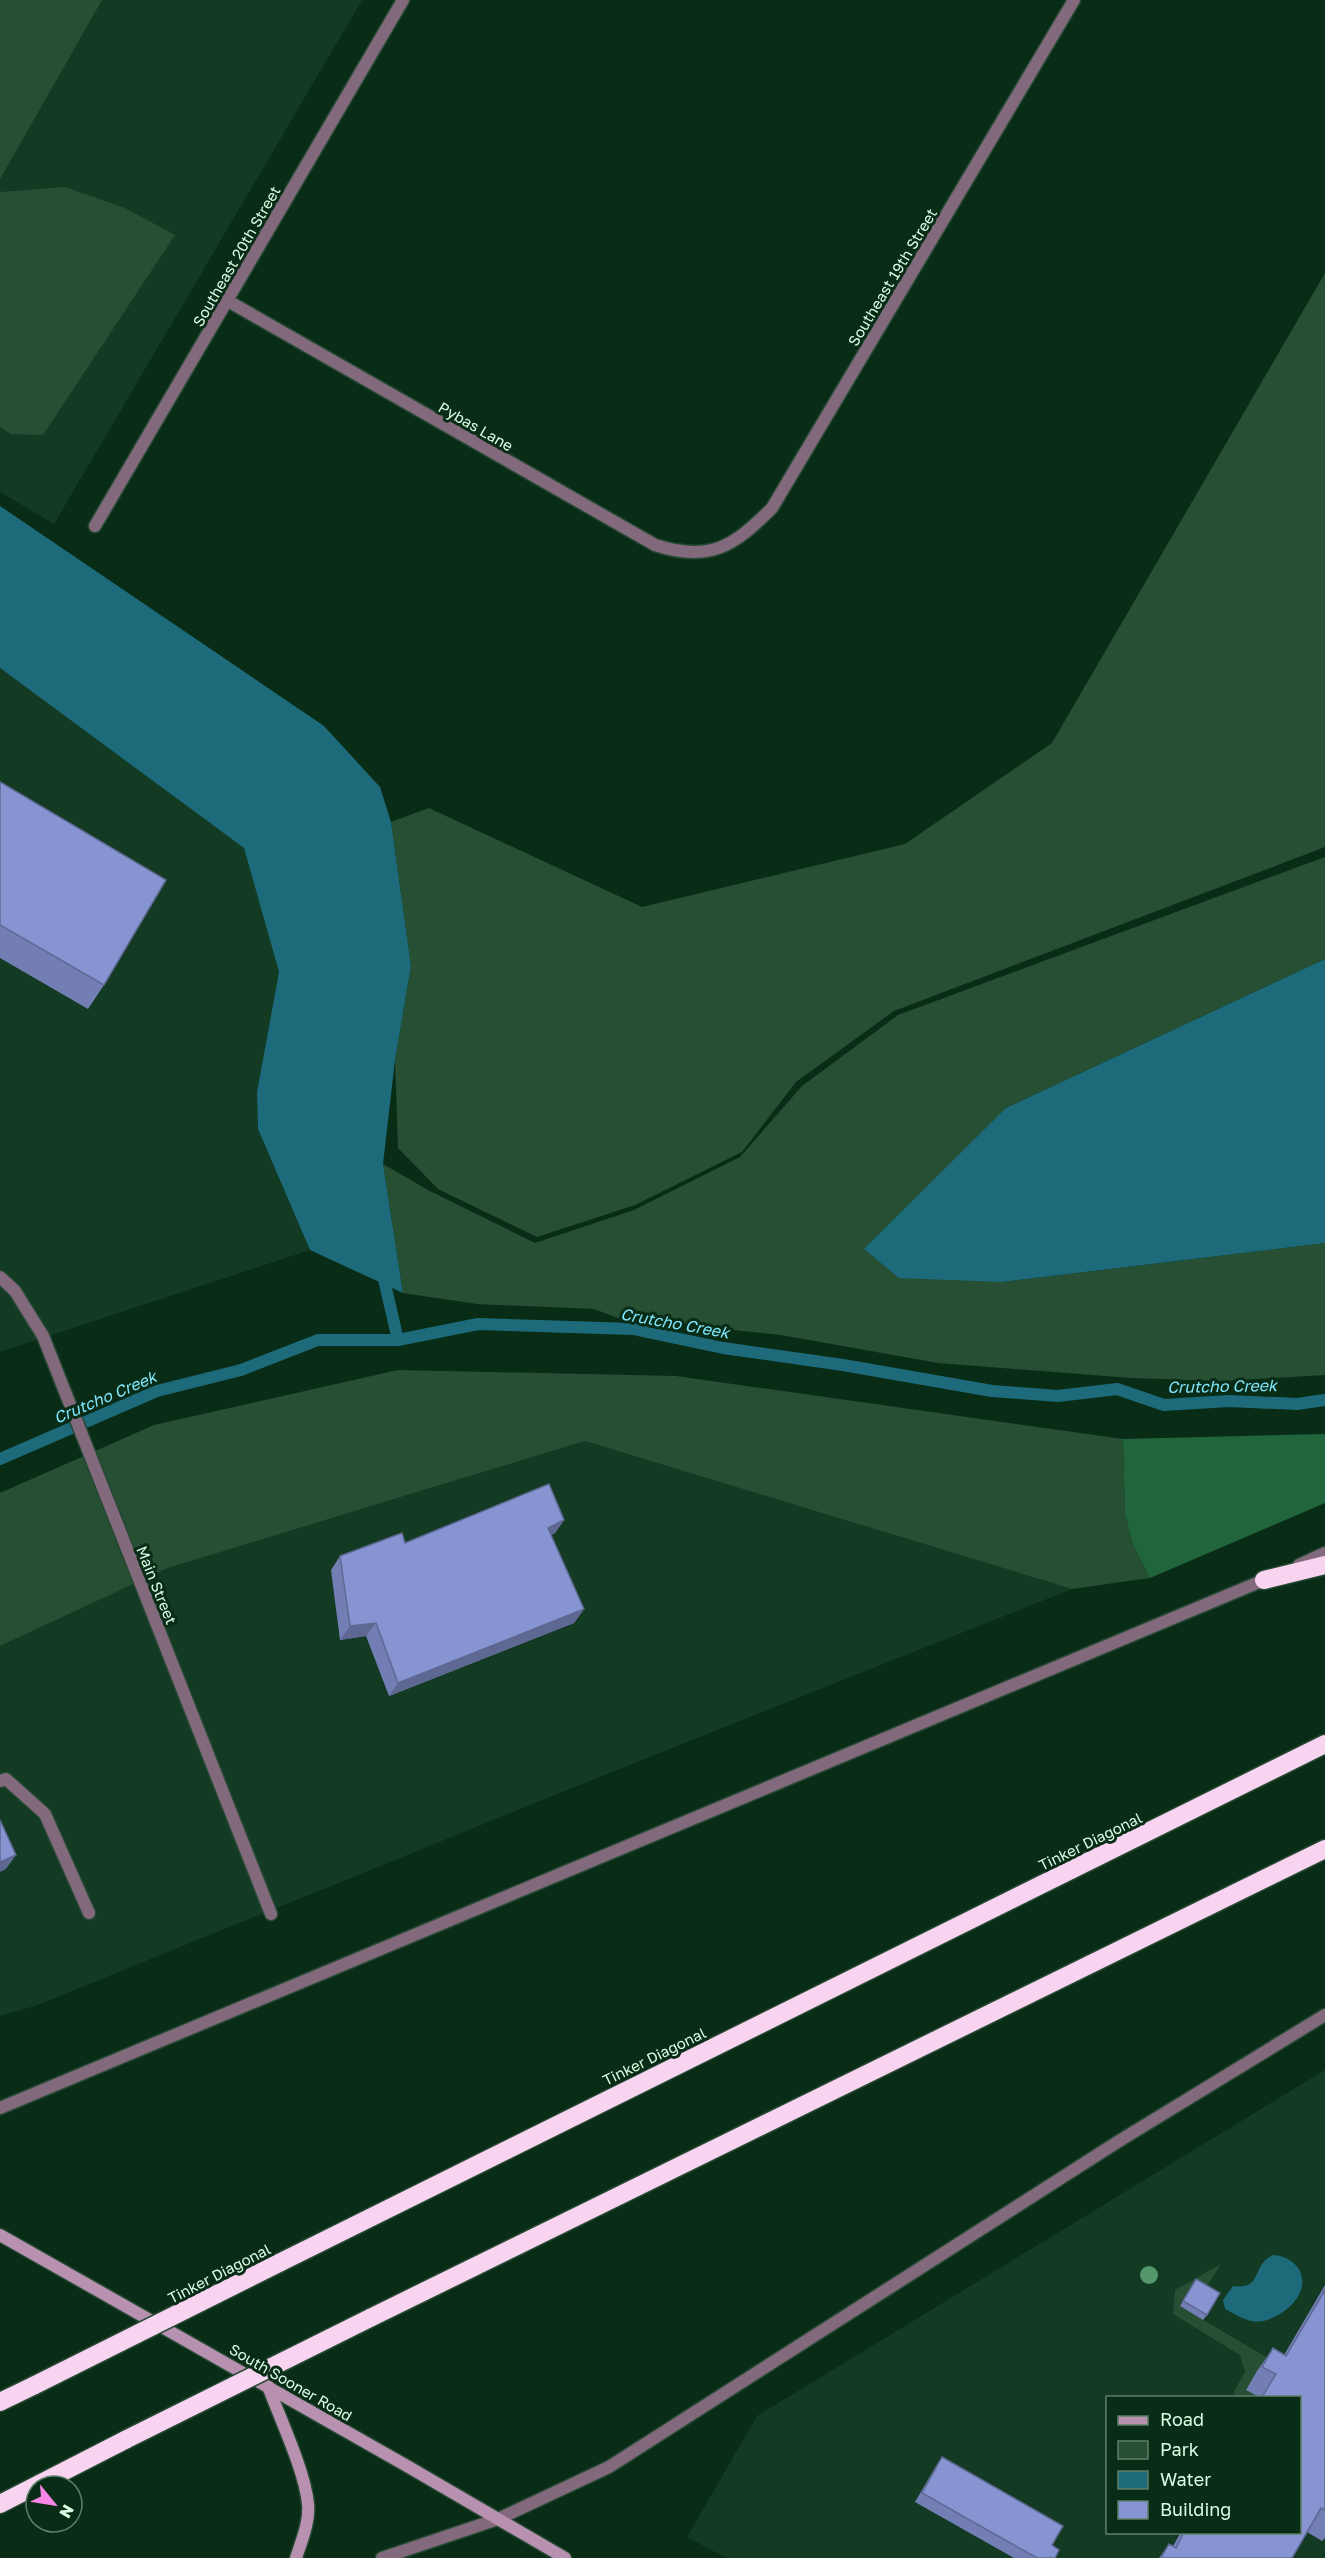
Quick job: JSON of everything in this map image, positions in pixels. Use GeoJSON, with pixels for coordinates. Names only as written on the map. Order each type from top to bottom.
{"type":"FeatureCollection","features":[{"type":"Feature","properties":{"kind":"highway"},"geometry":{"type":"LineString","coordinates":[[1264,1580],[1325,1565]]}},
{"type":"Feature","properties":{"kind":"highway","name":"Tinker Diagonal"},"geometry":{"type":"LineString","coordinates":[[0,2402],[1325,1744]]}},
{"type":"Feature","properties":{"kind":"highway"},"geometry":{"type":"LineString","coordinates":[[0,2504],[370,2318],[1325,1849]]}},
{"type":"Feature","properties":{"kind":"main road","name":"South Sooner Road"},"geometry":{"type":"LineString","coordinates":[[0,2235],[268,2386],[565,2558]]}},
{"type":"Feature","properties":{"kind":"main road"},"geometry":{"type":"LineString","coordinates":[[268,2386],[300,2473],[309,2505],[305,2532],[296,2558]]}},
{"type":"Feature","properties":{"kind":"street","name":"Southeast 20th Street"},"geometry":{"type":"LineString","coordinates":[[95,526],[403,0]]}},
{"type":"Feature","properties":{"kind":"street","name":"Southeast 19th Street"},"geometry":{"type":"LineString","coordinates":[[717,549],[743,536],[772,508],[1074,0]]}},
{"type":"Feature","properties":{"kind":"street","name":"Pybas Lane"},"geometry":{"type":"LineString","coordinates":[[228,301],[655,545],[674,552],[717,549]]}},
{"type":"Feature","properties":{"kind":"street","name":"Main Street"},"geometry":{"type":"LineString","coordinates":[[0,1277],[15,1291],[43,1336],[271,1914]]}},
{"type":"Feature","properties":{"kind":"street"},"geometry":{"type":"LineString","coordinates":[[0,2108],[1325,1553]]}},
{"type":"Feature","properties":{"kind":"street"},"geometry":{"type":"LineString","coordinates":[[0,1781],[6,1779],[45,1814],[89,1913]]}},
{"type":"Feature","properties":{"kind":"street"},"geometry":{"type":"LineString","coordinates":[[382,2558],[498,2519],[609,2467],[1119,2141],[1325,2014]]}},
{"type":"Feature","properties":{"kind":"shaded area"},"geometry":{"type":"Polygon","coordinates":[[[0,0],[362,0],[54,524],[0,492],[0,0]]]}},
{"type":"Feature","properties":{"kind":"shaded area"},"geometry":{"type":"Polygon","coordinates":[[[0,668],[244,847],[279,972],[257,1092],[258,1129],[310,1250],[0,1352],[0,668]]]}},
{"type":"Feature","properties":{"kind":"shaded area"},"geometry":{"type":"Polygon","coordinates":[[[1325,1434],[1325,1503],[1150,1578],[1133,1545],[1125,1514],[1123,1439],[1325,1434]]]}},
{"type":"Feature","properties":{"kind":"shaded area"},"geometry":{"type":"Polygon","coordinates":[[[585,1441],[1072,1589],[587,1782],[35,2006],[0,2016],[0,1646],[168,1568],[585,1441]]]}},
{"type":"Feature","properties":{"kind":"shaded area"},"geometry":{"type":"Polygon","coordinates":[[[1325,2070],[1325,2558],[726,2558],[687,2537],[757,2416],[1325,2070]]]}},
{"type":"Feature","properties":{"kind":"green space"},"geometry":{"type":"Polygon","coordinates":[[[0,0],[102,0],[0,179],[0,0]]]}},
{"type":"Feature","properties":{"kind":"green space"},"geometry":{"type":"Polygon","coordinates":[[[65,187],[125,208],[175,235],[43,435],[11,434],[0,427],[0,192],[65,187]]]}},
{"type":"Feature","properties":{"kind":"green space"},"geometry":{"type":"Polygon","coordinates":[[[1325,273],[1325,847],[894,1011],[796,1082],[742,1152],[635,1205],[537,1237],[438,1189],[398,1148],[395,1060],[411,966],[391,822],[429,808],[642,907],[905,844],[1052,743],[1325,273]]]}},
{"type":"Feature","properties":{"kind":"green space"},"geometry":{"type":"Polygon","coordinates":[[[1325,857],[1325,959],[1006,1108],[1002,1282],[1325,1243],[1325,1375],[1222,1381],[1131,1378],[938,1363],[781,1335],[618,1318],[594,1309],[477,1304],[403,1293],[383,1164],[428,1190],[535,1243],[634,1210],[740,1157],[802,1086],[898,1015],[1325,857]]]}},
{"type":"Feature","properties":{"kind":"green space"},"geometry":{"type":"Polygon","coordinates":[[[398,1370],[676,1376],[1123,1439],[1125,1514],[1133,1545],[1150,1578],[1072,1589],[585,1441],[168,1568],[0,1646],[0,1493],[154,1425],[398,1370]]]}},
{"type":"Feature","properties":{"kind":"green space"},"geometry":{"type":"Polygon","coordinates":[[[1221,2264],[1204,2291],[1180,2306],[1278,2364],[1246,2389],[1257,2396],[1235,2396],[1234,2391],[1245,2372],[1240,2355],[1173,2314],[1175,2290],[1221,2264]]]}},
{"type":"Feature","properties":{"kind":"water"},"geometry":{"type":"Polygon","coordinates":[[[0,506],[324,726],[380,787],[391,822],[411,966],[395,1060],[383,1164],[403,1293],[310,1250],[258,1129],[257,1092],[279,972],[244,848],[0,668],[0,506]]]}},
{"type":"Feature","properties":{"kind":"water"},"geometry":{"type":"Polygon","coordinates":[[[1325,959],[1325,1243],[1002,1282],[899,1278],[864,1249],[1006,1108],[1325,959]]]}},
{"type":"Feature","properties":{"kind":"water"},"geometry":{"type":"Polygon","coordinates":[[[1273,2255],[1286,2258],[1300,2271],[1301,2290],[1293,2303],[1273,2318],[1258,2322],[1244,2319],[1225,2309],[1223,2300],[1233,2286],[1243,2286],[1253,2281],[1261,2265],[1273,2255]]]}},
{"type":"Feature","properties":{"kind":"building"},"geometry":{"type":"Polygon","coordinates":[[[0,782],[166,880],[104,985],[0,925],[0,782]]]}},
{"type":"Feature","properties":{"kind":"building"},"geometry":{"type":"Polygon","coordinates":[[[549,1484],[564,1520],[548,1528],[584,1609],[398,1683],[376,1623],[350,1626],[340,1556],[402,1533],[405,1543],[549,1484]]]}},
{"type":"Feature","properties":{"kind":"building"},"geometry":{"type":"Polygon","coordinates":[[[0,1820],[16,1855],[0,1862],[0,1820]]]}},
{"type":"Feature","properties":{"kind":"building"},"geometry":{"type":"Polygon","coordinates":[[[1196,2279],[1220,2293],[1207,2315],[1183,2301],[1196,2279]]]}},
{"type":"Feature","properties":{"kind":"building"},"geometry":{"type":"Polygon","coordinates":[[[1325,2290],[1325,2510],[1321,2508],[1292,2558],[1161,2558],[1169,2544],[1176,2548],[1183,2534],[1301,2534],[1301,2396],[1263,2396],[1276,2374],[1262,2367],[1273,2348],[1286,2356],[1325,2290]]]}},
{"type":"Feature","properties":{"kind":"building"},"geometry":{"type":"Polygon","coordinates":[[[942,2457],[1063,2526],[1052,2545],[1059,2550],[1055,2558],[1037,2558],[922,2493],[942,2457]]]}},
{"type":"Feature","properties":{"kind":"waterway"},"geometry":{"type":"LineString","coordinates":[[382,1271],[398,1340]]}},
{"type":"Feature","properties":{"kind":"waterway","name":"Crutcho Creek"},"geometry":{"type":"LineString","coordinates":[[0,1459],[157,1391],[241,1370],[318,1340],[398,1340],[478,1324],[633,1329],[723,1348],[843,1365],[992,1391],[1058,1396],[1117,1389],[1164,1405],[1229,1401],[1297,1404],[1325,1400]]}}]}
